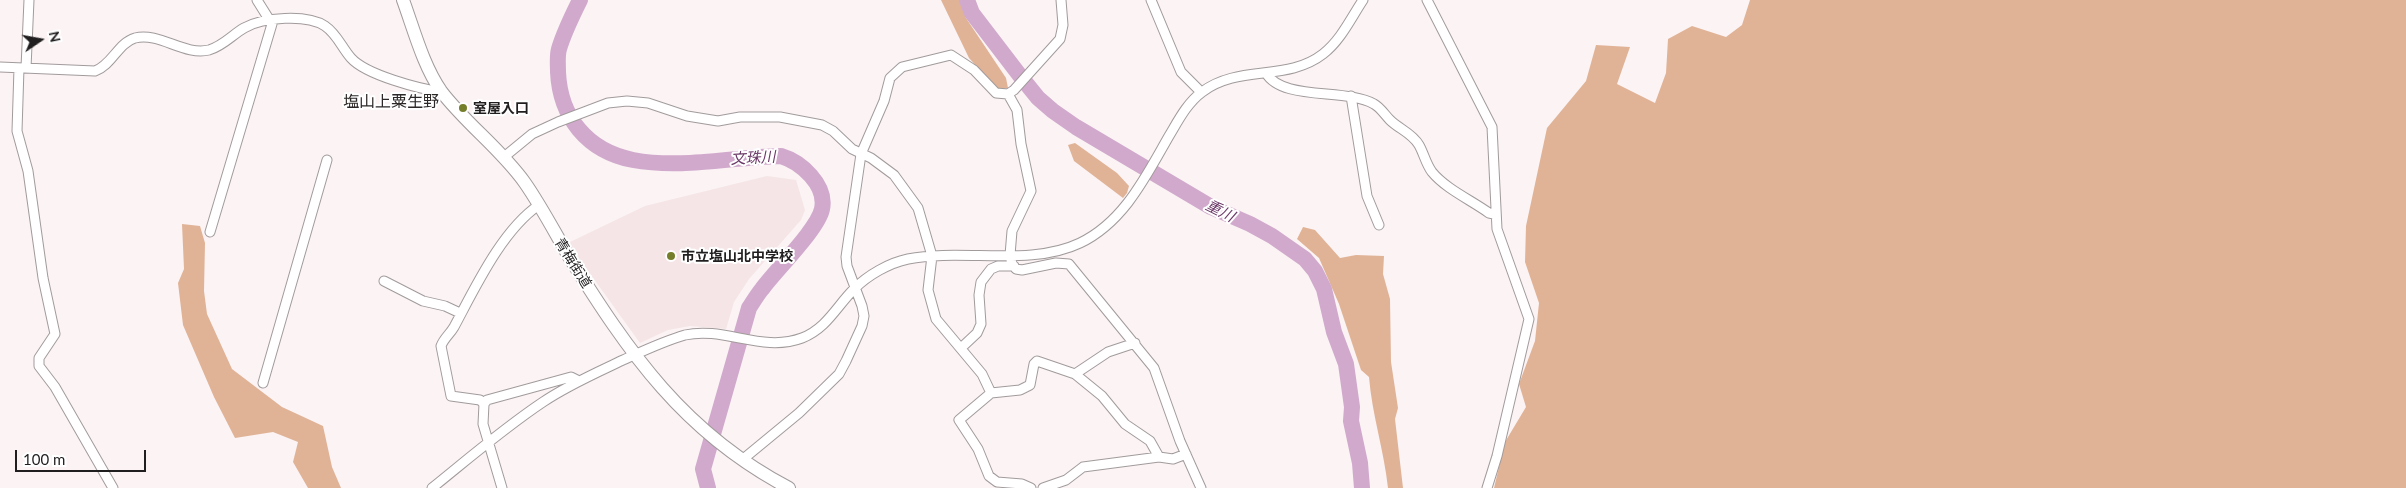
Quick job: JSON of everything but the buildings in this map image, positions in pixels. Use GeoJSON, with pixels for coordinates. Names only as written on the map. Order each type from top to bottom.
{"type":"FeatureCollection","features":[{"type":"Feature","properties":{"kind":"highway","name":"青梅街道"},"geometry":{"type":"LineString","coordinates":[[403,0],[420,47],[442,92],[504,157],[539,205],[590,290],[635,355],[668,396],[698,426],[728,451],[789,488]]}},
{"type":"Feature","properties":{"kind":"street"},"geometry":{"type":"LineString","coordinates":[[29,0],[17,131],[28,171],[43,278],[55,334],[54,339],[39,358],[39,366],[55,387],[113,488]]}},
{"type":"Feature","properties":{"kind":"street"},"geometry":{"type":"LineString","coordinates":[[210,232],[272,24],[257,0]]}},
{"type":"Feature","properties":{"kind":"street"},"geometry":{"type":"LineString","coordinates":[[742,460],[799,413],[838,374],[846,361],[863,321],[862,306],[847,266],[846,257],[861,154],[884,101],[890,78],[902,67],[951,55],[974,70],[996,93],[1011,92],[1060,40],[1062,33],[1061,0]]}},
{"type":"Feature","properties":{"kind":"street"},"geometry":{"type":"LineString","coordinates":[[1151,0],[1181,72],[1201,92]]}},
{"type":"Feature","properties":{"kind":"street"},"geometry":{"type":"LineString","coordinates":[[432,488],[543,402],[579,381],[635,355],[686,335],[702,333],[756,342],[788,341],[802,338],[831,319],[855,288],[879,270],[899,262],[932,256],[1047,253],[1080,243],[1106,226],[1139,186],[1178,120],[1201,92],[1233,76],[1298,68],[1323,54],[1334,45],[1364,0]]}},
{"type":"Feature","properties":{"kind":"street"},"geometry":{"type":"LineString","coordinates":[[1427,0],[1492,127],[1494,214],[1497,229],[1529,319],[1497,456],[1486,488]]}},
{"type":"Feature","properties":{"kind":"street"},"geometry":{"type":"LineString","coordinates":[[0,67],[95,71],[103,68],[125,44],[135,38],[149,37],[198,51],[208,50],[218,47],[246,27],[270,20],[302,19],[324,25],[336,36],[358,64],[404,84],[442,92]]}},
{"type":"Feature","properties":{"kind":"street"},"geometry":{"type":"LineString","coordinates":[[1266,73],[1277,85],[1298,90],[1351,96],[1374,104],[1392,122],[1412,136],[1419,144],[1429,168],[1439,178],[1488,213],[1494,214]]}},
{"type":"Feature","properties":{"kind":"street"},"geometry":{"type":"LineString","coordinates":[[1011,92],[1018,110],[1020,144],[1030,191],[1012,231],[1010,255],[1014,266]]}},
{"type":"Feature","properties":{"kind":"street"},"geometry":{"type":"LineString","coordinates":[[1351,96],[1366,196],[1379,225]]}},
{"type":"Feature","properties":{"kind":"street"},"geometry":{"type":"LineString","coordinates":[[504,157],[532,134],[599,106],[627,100],[648,103],[687,116],[718,121],[740,117],[780,118],[822,125],[833,130],[861,154],[894,175],[918,208],[932,256],[929,299],[936,319],[982,374],[991,393]]}},
{"type":"Feature","properties":{"kind":"street"},"geometry":{"type":"LineString","coordinates":[[263,383],[327,160]]}},
{"type":"Feature","properties":{"kind":"street"},"geometry":{"type":"LineString","coordinates":[[484,404],[480,400],[451,396],[441,346],[516,224],[539,205]]}},
{"type":"Feature","properties":{"kind":"street"},"geometry":{"type":"LineString","coordinates":[[961,348],[977,333],[980,324],[979,295],[981,282],[991,269],[998,266],[1014,266],[1022,270],[1056,263],[1070,264],[1119,326],[1135,343],[1158,376],[1186,454],[1201,488]]}},
{"type":"Feature","properties":{"kind":"street"},"geometry":{"type":"LineString","coordinates":[[384,281],[423,301],[445,306],[460,313]]}},
{"type":"Feature","properties":{"kind":"street"},"geometry":{"type":"LineString","coordinates":[[1075,374],[1108,352],[1135,343]]}},
{"type":"Feature","properties":{"kind":"street"},"geometry":{"type":"LineString","coordinates":[[1031,488],[1022,484],[997,482],[989,476],[978,449],[959,420],[991,393],[1020,390],[1030,385],[1034,364],[1037,361],[1075,374],[1102,396],[1125,424],[1150,441],[1159,457]]}},
{"type":"Feature","properties":{"kind":"street"},"geometry":{"type":"LineString","coordinates":[[502,488],[483,424],[484,404],[487,400],[571,377],[579,381]]}},
{"type":"Feature","properties":{"kind":"street"},"geometry":{"type":"LineString","coordinates":[[1043,488],[1066,480],[1083,467],[1159,457],[1173,459],[1186,454]]}},
{"type":"Feature","properties":{"kind":"shaded area"},"geometry":{"type":"Polygon","coordinates":[[[941,0],[960,0],[966,18],[1006,78],[1008,88],[998,90],[969,58],[941,0]]]}},
{"type":"Feature","properties":{"kind":"shaded area"},"geometry":{"type":"Polygon","coordinates":[[[1750,0],[2406,0],[2406,488],[1494,488],[1505,442],[1526,407],[1519,384],[1535,341],[1539,303],[1525,262],[1526,226],[1547,128],[1586,81],[1596,45],[1630,47],[1617,84],[1655,103],[1666,73],[1668,39],[1692,26],[1726,37],[1742,25],[1750,0]]]}},
{"type":"Feature","properties":{"kind":"shaded area"},"geometry":{"type":"Polygon","coordinates":[[[1075,143],[1117,173],[1129,186],[1123,198],[1074,161],[1068,145],[1075,143]]]}},
{"type":"Feature","properties":{"kind":"shaded area"},"geometry":{"type":"Polygon","coordinates":[[[767,176],[796,180],[805,210],[801,220],[749,279],[734,302],[726,329],[690,326],[668,330],[640,343],[568,243],[645,206],[767,176]]]}},
{"type":"Feature","properties":{"kind":"shaded area"},"geometry":{"type":"Polygon","coordinates":[[[182,224],[200,226],[205,243],[204,291],[207,314],[232,369],[282,407],[323,426],[332,467],[341,488],[308,488],[293,462],[298,442],[273,432],[235,438],[214,397],[183,325],[178,283],[184,269],[182,224]]]}},
{"type":"Feature","properties":{"kind":"shaded area"},"geometry":{"type":"Polygon","coordinates":[[[1303,227],[1315,230],[1340,258],[1356,255],[1384,256],[1383,274],[1390,299],[1391,362],[1398,408],[1395,419],[1403,488],[1388,488],[1369,377],[1361,370],[1339,304],[1319,258],[1297,239],[1303,227]]]}},
{"type":"Feature","properties":{"kind":"waterway","name":"文珠川"},"geometry":{"type":"LineString","coordinates":[[580,0],[559,49],[558,72],[560,88],[570,117],[579,130],[590,140],[602,149],[617,155],[633,160],[651,162],[688,163],[781,156],[797,163],[804,169],[821,191],[822,209],[813,227],[760,291],[749,308],[703,469],[708,488]]}},
{"type":"Feature","properties":{"kind":"waterway","name":"重川"},"geometry":{"type":"LineString","coordinates":[[967,0],[972,13],[1021,77],[1038,98],[1053,111],[1076,127],[1211,207],[1272,236],[1305,259],[1315,271],[1324,289],[1334,332],[1346,364],[1352,407],[1351,421],[1360,463],[1362,488]]}},
{"type":"Feature","properties":{"kind":"place","name":"室屋入口"},"geometry":{"type":"Point","coordinates":[463,108]}},
{"type":"Feature","properties":{"kind":"place","name":"市立塩山北中学校"},"geometry":{"type":"Point","coordinates":[671,256]}},
{"type":"Feature","properties":{"kind":"district","name":"塩山上粟生野"},"geometry":{"type":"Point","coordinates":[391,102]}}]}
